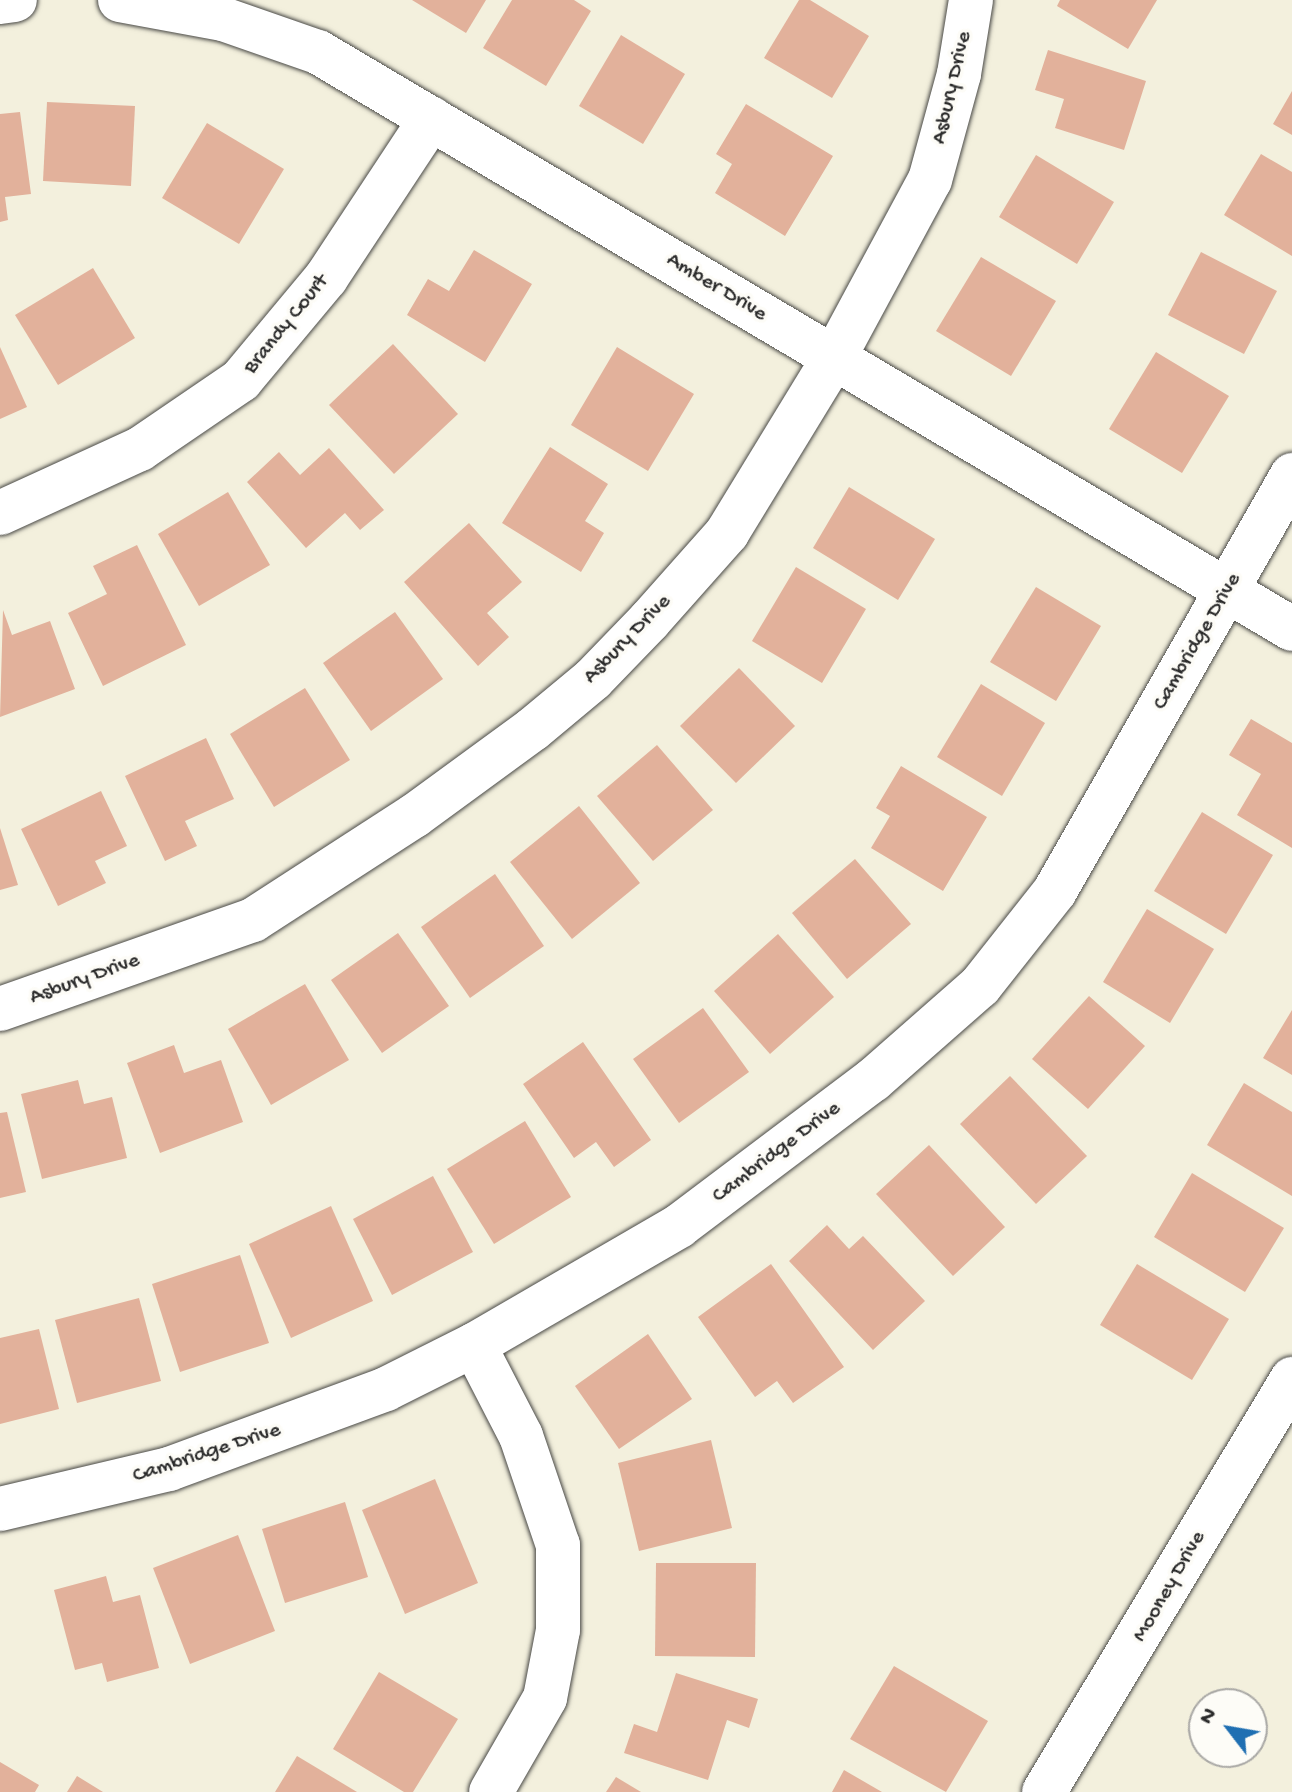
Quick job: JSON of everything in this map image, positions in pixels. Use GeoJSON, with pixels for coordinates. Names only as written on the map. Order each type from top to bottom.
{"type":"FeatureCollection","features":[{"type":"Feature","properties":{"kind":"street"},"geometry":{"type":"LineString","coordinates":[[0,2],[15,0]]}},
{"type":"Feature","properties":{"kind":"street","name":"Amber Drive"},"geometry":{"type":"LineString","coordinates":[[120,0],[223,19],[318,52],[1292,629]]}},
{"type":"Feature","properties":{"kind":"street","name":"Asbury Drive"},"geometry":{"type":"LineString","coordinates":[[0,1009],[253,920],[414,816],[533,729],[593,679],[727,533],[834,358],[930,180],[959,74],[971,0]]}},
{"type":"Feature","properties":{"kind":"street","name":"Brandy Court"},"geometry":{"type":"LineString","coordinates":[[0,513],[140,449],[241,380],[326,278],[431,119]]}},
{"type":"Feature","properties":{"kind":"street","name":"Cambridge Drive"},"geometry":{"type":"LineString","coordinates":[[0,1509],[169,1469],[242,1446],[386,1389],[474,1345],[679,1226],[735,1187],[873,1080],[980,986],[1055,891],[1292,475]]}},
{"type":"Feature","properties":{"kind":"street"},"geometry":{"type":"LineString","coordinates":[[474,1345],[521,1436],[558,1545],[558,1630],[545,1698],[491,1792]]}},
{"type":"Feature","properties":{"kind":"street","name":"Mooney Drive"},"geometry":{"type":"LineString","coordinates":[[1044,1792],[1292,1379]]}},
{"type":"Feature","properties":{"kind":"building"},"geometry":{"type":"Polygon","coordinates":[[[412,0],[486,0],[466,33],[412,0]]]}},
{"type":"Feature","properties":{"kind":"building"},"geometry":{"type":"Polygon","coordinates":[[[512,0],[574,0],[591,11],[546,86],[483,48],[512,0]]]}},
{"type":"Feature","properties":{"kind":"building"},"geometry":{"type":"Polygon","coordinates":[[[799,0],[810,0],[869,36],[832,98],[764,58],[799,0]]]}},
{"type":"Feature","properties":{"kind":"building"},"geometry":{"type":"Polygon","coordinates":[[[1060,0],[1157,0],[1128,49],[1057,6],[1060,0]]]}},
{"type":"Feature","properties":{"kind":"building"},"geometry":{"type":"Polygon","coordinates":[[[621,35],[685,74],[643,144],[579,106],[621,35]]]}},
{"type":"Feature","properties":{"kind":"building"},"geometry":{"type":"Polygon","coordinates":[[[1048,50],[1146,81],[1124,150],[1055,128],[1064,99],[1035,90],[1048,50]]]}},
{"type":"Feature","properties":{"kind":"building"},"geometry":{"type":"Polygon","coordinates":[[[1292,91],[1292,135],[1273,124],[1292,91]]]}},
{"type":"Feature","properties":{"kind":"building"},"geometry":{"type":"Polygon","coordinates":[[[47,102],[135,106],[131,186],[43,181],[47,102]]]}},
{"type":"Feature","properties":{"kind":"building"},"geometry":{"type":"Polygon","coordinates":[[[746,104],[833,156],[785,236],[715,193],[732,164],[716,154],[746,104]]]}},
{"type":"Feature","properties":{"kind":"building"},"geometry":{"type":"Polygon","coordinates":[[[20,112],[31,194],[5,197],[8,220],[0,222],[0,114],[20,112]]]}},
{"type":"Feature","properties":{"kind":"building"},"geometry":{"type":"Polygon","coordinates":[[[207,123],[284,169],[239,244],[162,198],[207,123]]]}},
{"type":"Feature","properties":{"kind":"building"},"geometry":{"type":"Polygon","coordinates":[[[1261,154],[1292,172],[1292,256],[1224,215],[1261,154]]]}},
{"type":"Feature","properties":{"kind":"building"},"geometry":{"type":"Polygon","coordinates":[[[1036,155],[1114,202],[1077,264],[999,217],[1036,155]]]}},
{"type":"Feature","properties":{"kind":"building"},"geometry":{"type":"Polygon","coordinates":[[[474,250],[532,284],[485,362],[407,315],[428,279],[449,291],[474,250]]]}},
{"type":"Feature","properties":{"kind":"building"},"geometry":{"type":"Polygon","coordinates":[[[1201,252],[1277,291],[1244,354],[1168,315],[1201,252]]]}},
{"type":"Feature","properties":{"kind":"building"},"geometry":{"type":"Polygon","coordinates":[[[981,257],[1056,301],[1011,376],[936,331],[981,257]]]}},
{"type":"Feature","properties":{"kind":"building"},"geometry":{"type":"Polygon","coordinates":[[[93,268],[135,338],[58,385],[15,315],[93,268]]]}},
{"type":"Feature","properties":{"kind":"building"},"geometry":{"type":"Polygon","coordinates":[[[393,344],[458,414],[394,474],[329,405],[393,344]]]}},
{"type":"Feature","properties":{"kind":"building"},"geometry":{"type":"Polygon","coordinates":[[[0,347],[27,407],[0,419],[0,347]]]}},
{"type":"Feature","properties":{"kind":"building"},"geometry":{"type":"Polygon","coordinates":[[[617,347],[694,394],[648,471],[571,425],[617,347]]]}},
{"type":"Feature","properties":{"kind":"building"},"geometry":{"type":"Polygon","coordinates":[[[1156,352],[1229,396],[1182,473],[1109,429],[1156,352]]]}},
{"type":"Feature","properties":{"kind":"building"},"geometry":{"type":"Polygon","coordinates":[[[550,447],[608,484],[585,521],[604,533],[581,572],[502,523],[550,447]]]}},
{"type":"Feature","properties":{"kind":"building"},"geometry":{"type":"Polygon","coordinates":[[[329,448],[384,510],[360,530],[345,513],[306,548],[247,482],[279,452],[300,475],[329,448]]]}},
{"type":"Feature","properties":{"kind":"building"},"geometry":{"type":"Polygon","coordinates":[[[849,487],[935,539],[898,600],[813,548],[849,487]]]}},
{"type":"Feature","properties":{"kind":"building"},"geometry":{"type":"Polygon","coordinates":[[[228,492],[270,565],[199,606],[158,534],[228,492]]]}},
{"type":"Feature","properties":{"kind":"building"},"geometry":{"type":"Polygon","coordinates":[[[469,523],[522,582],[487,613],[509,637],[478,666],[404,582],[469,523]]]}},
{"type":"Feature","properties":{"kind":"building"},"geometry":{"type":"Polygon","coordinates":[[[137,545],[186,645],[103,686],[68,613],[107,594],[93,566],[137,545]]]}},
{"type":"Feature","properties":{"kind":"building"},"geometry":{"type":"Polygon","coordinates":[[[796,567],[866,609],[822,683],[752,641],[796,567]]]}},
{"type":"Feature","properties":{"kind":"building"},"geometry":{"type":"Polygon","coordinates":[[[1036,587],[1101,626],[1056,701],[990,662],[1036,587]]]}},
{"type":"Feature","properties":{"kind":"building"},"geometry":{"type":"Polygon","coordinates":[[[3,610],[12,635],[50,621],[75,689],[0,717],[3,610]]]}},
{"type":"Feature","properties":{"kind":"building"},"geometry":{"type":"Polygon","coordinates":[[[395,612],[443,679],[371,731],[323,663],[395,612]]]}},
{"type":"Feature","properties":{"kind":"building"},"geometry":{"type":"Polygon","coordinates":[[[739,668],[795,726],[736,783],[680,726],[739,668]]]}},
{"type":"Feature","properties":{"kind":"building"},"geometry":{"type":"Polygon","coordinates":[[[981,684],[1045,723],[1002,796],[937,757],[981,684]]]}},
{"type":"Feature","properties":{"kind":"building"},"geometry":{"type":"Polygon","coordinates":[[[305,688],[350,760],[274,807],[230,734],[305,688]]]}},
{"type":"Feature","properties":{"kind":"building"},"geometry":{"type":"Polygon","coordinates":[[[1251,719],[1292,743],[1292,848],[1237,815],[1261,774],[1229,755],[1251,719]]]}},
{"type":"Feature","properties":{"kind":"building"},"geometry":{"type":"Polygon","coordinates":[[[206,738],[234,799],[185,821],[197,846],[165,861],[125,776],[206,738]]]}},
{"type":"Feature","properties":{"kind":"building"},"geometry":{"type":"Polygon","coordinates":[[[657,745],[713,810],[653,861],[597,796],[657,745]]]}},
{"type":"Feature","properties":{"kind":"building"},"geometry":{"type":"Polygon","coordinates":[[[901,766],[987,817],[943,891],[871,848],[890,816],[876,808],[901,766]]]}},
{"type":"Feature","properties":{"kind":"building"},"geometry":{"type":"Polygon","coordinates":[[[101,791],[127,846],[95,861],[106,883],[58,906],[21,829],[101,791]]]}},
{"type":"Feature","properties":{"kind":"building"},"geometry":{"type":"Polygon","coordinates":[[[579,806],[640,883],[572,939],[510,862],[579,806]]]}},
{"type":"Feature","properties":{"kind":"building"},"geometry":{"type":"Polygon","coordinates":[[[1202,812],[1273,855],[1226,934],[1154,891],[1202,812]]]}},
{"type":"Feature","properties":{"kind":"building"},"geometry":{"type":"Polygon","coordinates":[[[0,828],[18,885],[0,890],[0,828]]]}},
{"type":"Feature","properties":{"kind":"building"},"geometry":{"type":"Polygon","coordinates":[[[855,859],[911,924],[847,979],[792,913],[855,859]]]}},
{"type":"Feature","properties":{"kind":"building"},"geometry":{"type":"Polygon","coordinates":[[[495,874],[544,946],[470,998],[421,927],[495,874]]]}},
{"type":"Feature","properties":{"kind":"building"},"geometry":{"type":"Polygon","coordinates":[[[1147,909],[1214,949],[1170,1023],[1103,982],[1147,909]]]}},
{"type":"Feature","properties":{"kind":"building"},"geometry":{"type":"Polygon","coordinates":[[[398,933],[449,1006],[382,1053],[331,980],[398,933]]]}},
{"type":"Feature","properties":{"kind":"building"},"geometry":{"type":"Polygon","coordinates":[[[778,934],[834,997],[770,1054],[714,991],[778,934]]]}},
{"type":"Feature","properties":{"kind":"building"},"geometry":{"type":"Polygon","coordinates":[[[305,984],[349,1060],[271,1105],[228,1029],[305,984]]]}},
{"type":"Feature","properties":{"kind":"building"},"geometry":{"type":"Polygon","coordinates":[[[1089,996],[1145,1046],[1088,1109],[1032,1059],[1089,996]]]}},
{"type":"Feature","properties":{"kind":"building"},"geometry":{"type":"Polygon","coordinates":[[[703,1008],[749,1072],[679,1123],[633,1059],[703,1008]]]}},
{"type":"Feature","properties":{"kind":"building"},"geometry":{"type":"Polygon","coordinates":[[[1292,1010],[1292,1075],[1263,1058],[1292,1010]]]}},
{"type":"Feature","properties":{"kind":"building"},"geometry":{"type":"Polygon","coordinates":[[[583,1042],[651,1140],[614,1167],[596,1142],[574,1158],[523,1084],[583,1042]]]}},
{"type":"Feature","properties":{"kind":"building"},"geometry":{"type":"Polygon","coordinates":[[[174,1045],[184,1073],[221,1060],[243,1122],[160,1153],[127,1063],[174,1045]]]}},
{"type":"Feature","properties":{"kind":"building"},"geometry":{"type":"Polygon","coordinates":[[[1010,1076],[1087,1156],[1036,1204],[960,1124],[1010,1076]]]}},
{"type":"Feature","properties":{"kind":"building"},"geometry":{"type":"Polygon","coordinates":[[[78,1080],[84,1104],[112,1097],[127,1158],[42,1179],[21,1094],[78,1080]]]}},
{"type":"Feature","properties":{"kind":"building"},"geometry":{"type":"Polygon","coordinates":[[[1244,1083],[1292,1112],[1292,1196],[1207,1145],[1244,1083]]]}},
{"type":"Feature","properties":{"kind":"building"},"geometry":{"type":"Polygon","coordinates":[[[7,1112],[26,1192],[0,1198],[0,1113],[7,1112]]]}},
{"type":"Feature","properties":{"kind":"building"},"geometry":{"type":"Polygon","coordinates":[[[525,1121],[571,1197],[494,1244],[447,1169],[525,1121]]]}},
{"type":"Feature","properties":{"kind":"building"},"geometry":{"type":"Polygon","coordinates":[[[929,1145],[1005,1227],[953,1276],[876,1194],[929,1145]]]}},
{"type":"Feature","properties":{"kind":"building"},"geometry":{"type":"Polygon","coordinates":[[[1192,1173],[1284,1228],[1245,1292],[1154,1237],[1192,1173]]]}},
{"type":"Feature","properties":{"kind":"building"},"geometry":{"type":"Polygon","coordinates":[[[433,1176],[473,1252],[392,1295],[353,1219],[433,1176]]]}},
{"type":"Feature","properties":{"kind":"building"},"geometry":{"type":"Polygon","coordinates":[[[331,1206],[373,1301],[291,1338],[249,1244],[331,1206]]]}},
{"type":"Feature","properties":{"kind":"building"},"geometry":{"type":"Polygon","coordinates":[[[827,1225],[849,1249],[863,1236],[925,1301],[873,1350],[789,1261],[827,1225]]]}},
{"type":"Feature","properties":{"kind":"building"},"geometry":{"type":"Polygon","coordinates":[[[240,1255],[269,1343],[180,1372],[152,1284],[240,1255]]]}},
{"type":"Feature","properties":{"kind":"building"},"geometry":{"type":"Polygon","coordinates":[[[771,1264],[844,1367],[793,1403],[777,1381],[755,1397],[698,1317],[771,1264]]]}},
{"type":"Feature","properties":{"kind":"building"},"geometry":{"type":"Polygon","coordinates":[[[1137,1264],[1229,1319],[1192,1380],[1100,1325],[1137,1264]]]}},
{"type":"Feature","properties":{"kind":"building"},"geometry":{"type":"Polygon","coordinates":[[[139,1298],[161,1381],[77,1403],[55,1320],[139,1298]]]}},
{"type":"Feature","properties":{"kind":"building"},"geometry":{"type":"Polygon","coordinates":[[[39,1329],[59,1409],[0,1424],[0,1338],[39,1329]]]}},
{"type":"Feature","properties":{"kind":"building"},"geometry":{"type":"Polygon","coordinates":[[[648,1334],[692,1399],[619,1449],[575,1386],[648,1334]]]}},
{"type":"Feature","properties":{"kind":"building"},"geometry":{"type":"Polygon","coordinates":[[[711,1440],[732,1528],[639,1551],[618,1463],[711,1440]]]}},
{"type":"Feature","properties":{"kind":"building"},"geometry":{"type":"Polygon","coordinates":[[[435,1479],[478,1583],[405,1614],[362,1510],[435,1479]]]}},
{"type":"Feature","properties":{"kind":"building"},"geometry":{"type":"Polygon","coordinates":[[[345,1502],[368,1577],[285,1603],[262,1529],[345,1502]]]}},
{"type":"Feature","properties":{"kind":"building"},"geometry":{"type":"Polygon","coordinates":[[[238,1535],[275,1631],[190,1664],[153,1568],[238,1535]]]}},
{"type":"Feature","properties":{"kind":"building"},"geometry":{"type":"Polygon","coordinates":[[[656,1563],[756,1563],[755,1657],[655,1656],[656,1563]]]}},
{"type":"Feature","properties":{"kind":"building"},"geometry":{"type":"Polygon","coordinates":[[[106,1576],[113,1602],[140,1595],[159,1668],[107,1682],[102,1663],[75,1670],[54,1590],[106,1576]]]}},
{"type":"Feature","properties":{"kind":"building"},"geometry":{"type":"Polygon","coordinates":[[[894,1666],[988,1721],[946,1792],[850,1739],[894,1666]]]}},
{"type":"Feature","properties":{"kind":"building"},"geometry":{"type":"Polygon","coordinates":[[[379,1672],[458,1719],[413,1792],[404,1792],[333,1749],[379,1672]]]}},
{"type":"Feature","properties":{"kind":"building"},"geometry":{"type":"Polygon","coordinates":[[[676,1673],[758,1699],[749,1728],[727,1720],[708,1780],[624,1753],[634,1724],[657,1732],[676,1673]]]}},
{"type":"Feature","properties":{"kind":"building"},"geometry":{"type":"Polygon","coordinates":[[[297,1756],[357,1792],[275,1792],[297,1756]]]}},
{"type":"Feature","properties":{"kind":"building"},"geometry":{"type":"Polygon","coordinates":[[[0,1762],[39,1785],[35,1792],[0,1792],[0,1762]]]}},
{"type":"Feature","properties":{"kind":"building"},"geometry":{"type":"Polygon","coordinates":[[[844,1770],[882,1792],[832,1792],[844,1770]]]}},
{"type":"Feature","properties":{"kind":"building"},"geometry":{"type":"Polygon","coordinates":[[[77,1776],[103,1792],[67,1792],[77,1776]]]}},
{"type":"Feature","properties":{"kind":"building"},"geometry":{"type":"Polygon","coordinates":[[[616,1777],[641,1792],[606,1792],[616,1777]]]}}]}
